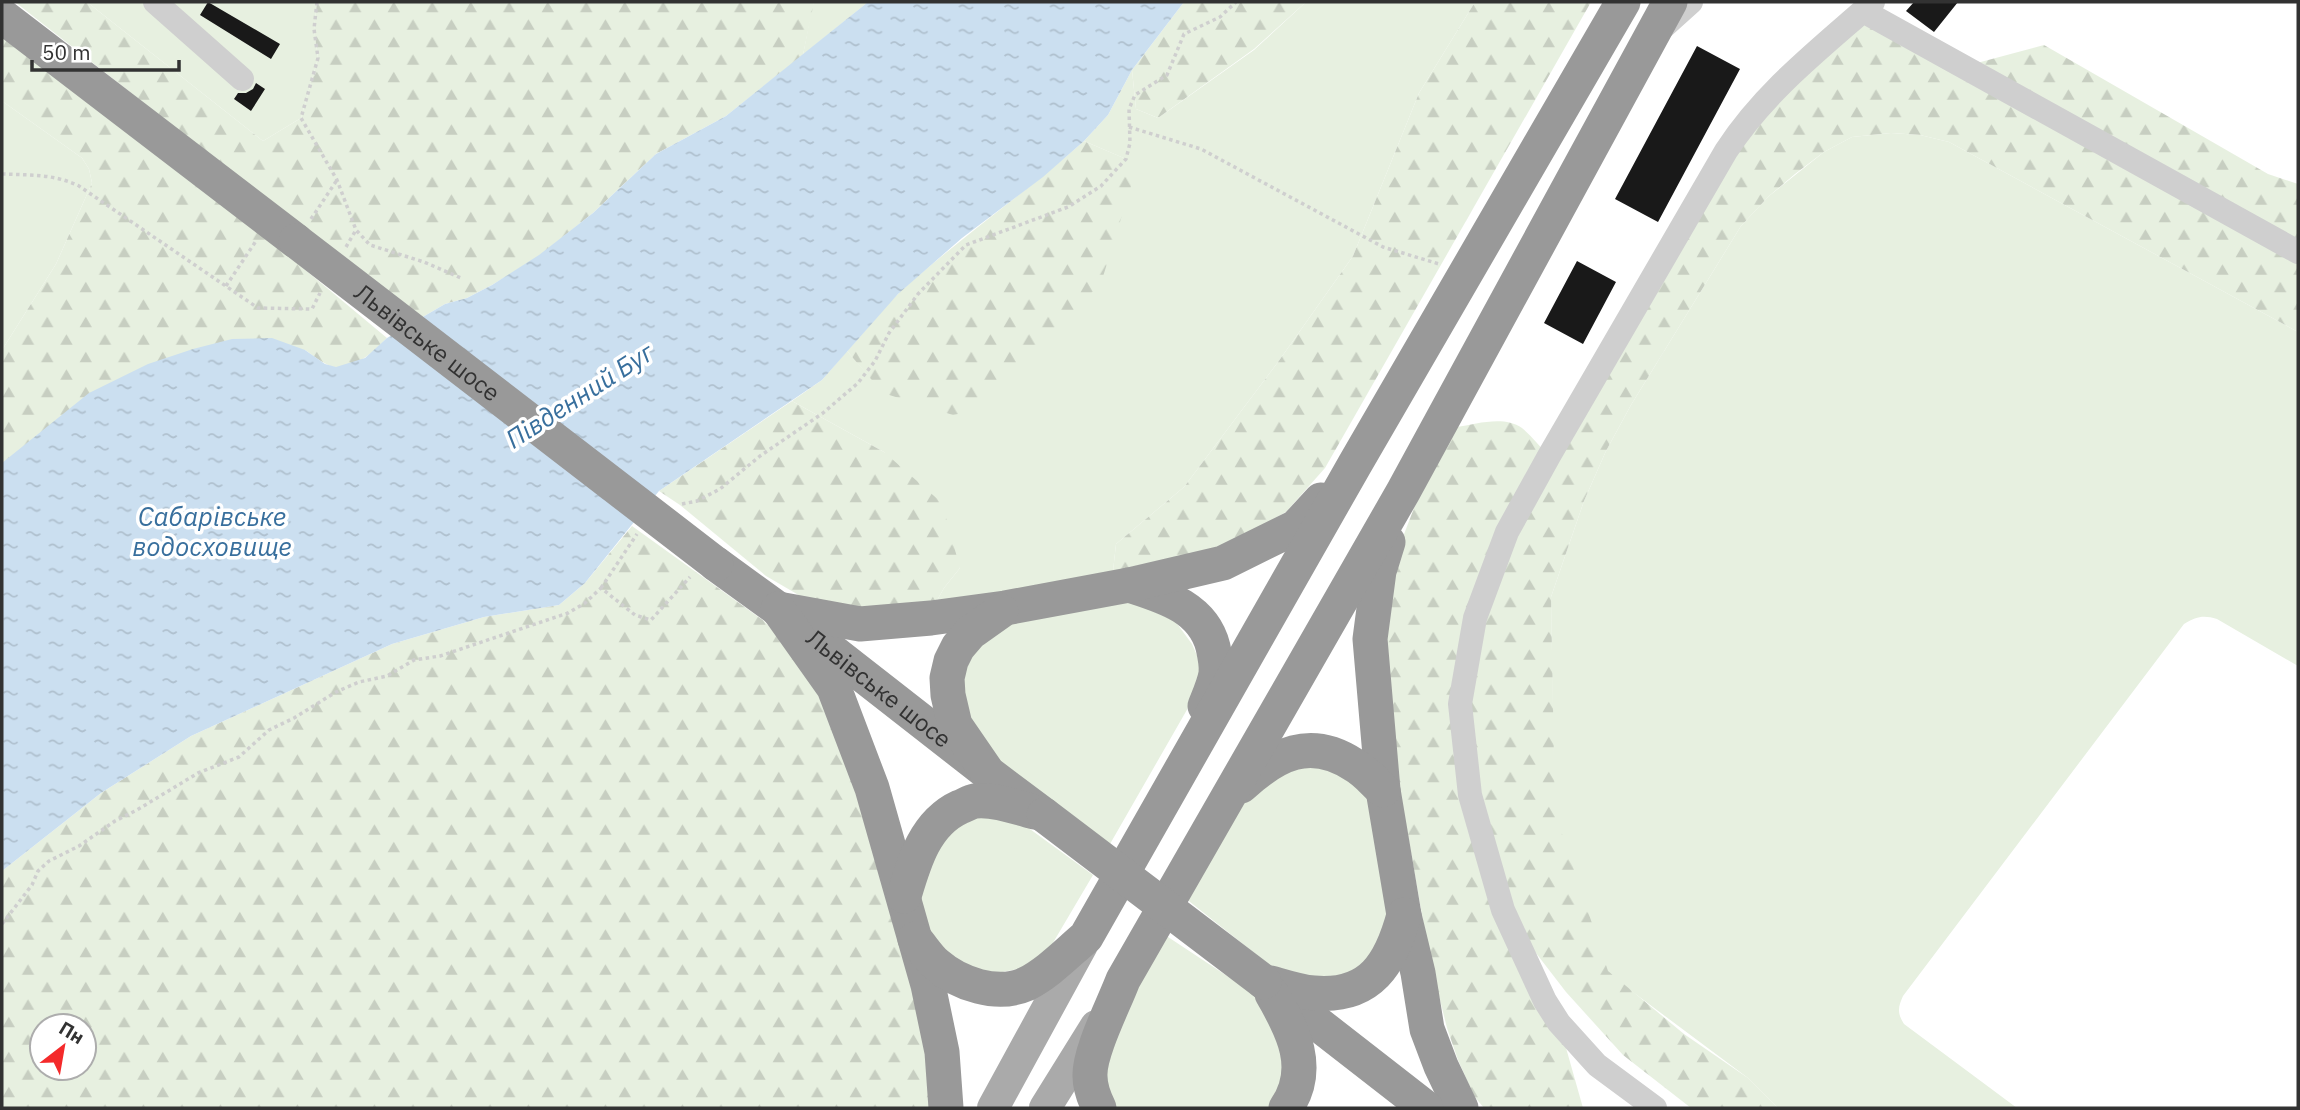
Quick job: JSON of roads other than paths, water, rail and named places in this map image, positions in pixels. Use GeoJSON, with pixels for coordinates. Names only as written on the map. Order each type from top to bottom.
{"type":"FeatureCollection","features":[{"type":"Feature","properties":{"kind":"highway"},"geometry":{"type":"LineString","coordinates":[[915,939],[936,964],[956,978],[977,986],[1007,989],[1025,984],[1042,973],[1086,937],[1355,464],[1623,2]]}},
{"type":"Feature","properties":{"kind":"highway"},"geometry":{"type":"LineString","coordinates":[[1099,1108],[1092,1091],[1092,1060],[1123,980],[1403,492],[1670,2]]}},
{"type":"Feature","properties":{"kind":"highway","name":"Львівське шосе"},"geometry":{"type":"LineString","coordinates":[[2,16],[296,241],[706,567],[778,609],[1044,815]]}},
{"type":"Feature","properties":{"kind":"highway"},"geometry":{"type":"LineString","coordinates":[[778,609],[860,624],[931,618],[1005,608],[1129,585],[1223,563],[1296,527],[1355,464]]}},
{"type":"Feature","properties":{"kind":"highway"},"geometry":{"type":"LineString","coordinates":[[1403,492],[1379,571],[1370,639],[1383,790],[1427,1029],[1461,1108]]}},
{"type":"Feature","properties":{"kind":"highway"},"geometry":{"type":"LineString","coordinates":[[1129,585],[1177,602],[1203,625],[1212,641],[1217,661],[1216,674],[1188,759]]}},
{"type":"Feature","properties":{"kind":"highway"},"geometry":{"type":"LineString","coordinates":[[988,773],[955,725],[947,678],[958,647],[970,633],[1005,608]]}},
{"type":"Feature","properties":{"kind":"highway"},"geometry":{"type":"LineString","coordinates":[[778,609],[834,688],[872,788],[904,896],[938,1028],[946,1108]]}},
{"type":"Feature","properties":{"kind":"highway"},"geometry":{"type":"LineString","coordinates":[[1228,798],[1267,764],[1290,753],[1306,750],[1321,751],[1356,765],[1383,790]]}},
{"type":"Feature","properties":{"kind":"highway"},"geometry":{"type":"LineString","coordinates":[[904,896],[914,859],[929,832],[950,812],[974,801],[999,803],[1044,815],[1426,1108]]}},
{"type":"Feature","properties":{"kind":"highway"},"geometry":{"type":"LineString","coordinates":[[1264,982],[1312,993],[1333,993],[1362,985],[1376,975],[1389,956],[1398,938],[1404,915]]}},
{"type":"Feature","properties":{"kind":"highway"},"geometry":{"type":"LineString","coordinates":[[1264,982],[1291,1026],[1298,1054],[1300,1070],[1297,1087],[1286,1108]]}},
{"type":"Feature","properties":{"kind":"main road"},"geometry":{"type":"LineString","coordinates":[[993,1108],[1086,937]]}},
{"type":"Feature","properties":{"kind":"main road"},"geometry":{"type":"LineString","coordinates":[[1045,1108],[1123,980]]}},
{"type":"Feature","properties":{"kind":"lane"},"geometry":{"type":"LineString","coordinates":[[155,2],[242,79]]}},
{"type":"Feature","properties":{"kind":"lane"},"geometry":{"type":"LineString","coordinates":[[1648,41],[1691,2]]}},
{"type":"Feature","properties":{"kind":"lane"},"geometry":{"type":"LineString","coordinates":[[1655,1108],[1597,1065],[1559,1023],[1545,1001],[1503,910],[1470,795],[1460,704],[1475,618],[1507,532],[1740,129],[1774,90],[1868,6],[2298,252]]}},
{"type":"Feature","properties":{"kind":"water","name":"Сабарівське водосховище"},"geometry":{"type":"Polygon","coordinates":[[[868,2],[1184,2],[1132,70],[1108,115],[1084,141],[1043,177],[962,238],[898,294],[822,380],[659,491],[585,583],[559,605],[484,617],[392,644],[191,736],[101,793],[2,871],[2,463],[89,393],[148,364],[193,349],[232,339],[272,338],[305,350],[325,364],[336,367],[365,358],[387,338],[445,304],[467,298],[492,285],[539,255],[593,213],[656,154],[726,116],[868,2]]]}},
{"type":"Feature","properties":{"kind":"water label","name":"Південний Буг"},"geometry":{"type":"Point","coordinates":[579,395]}}]}
